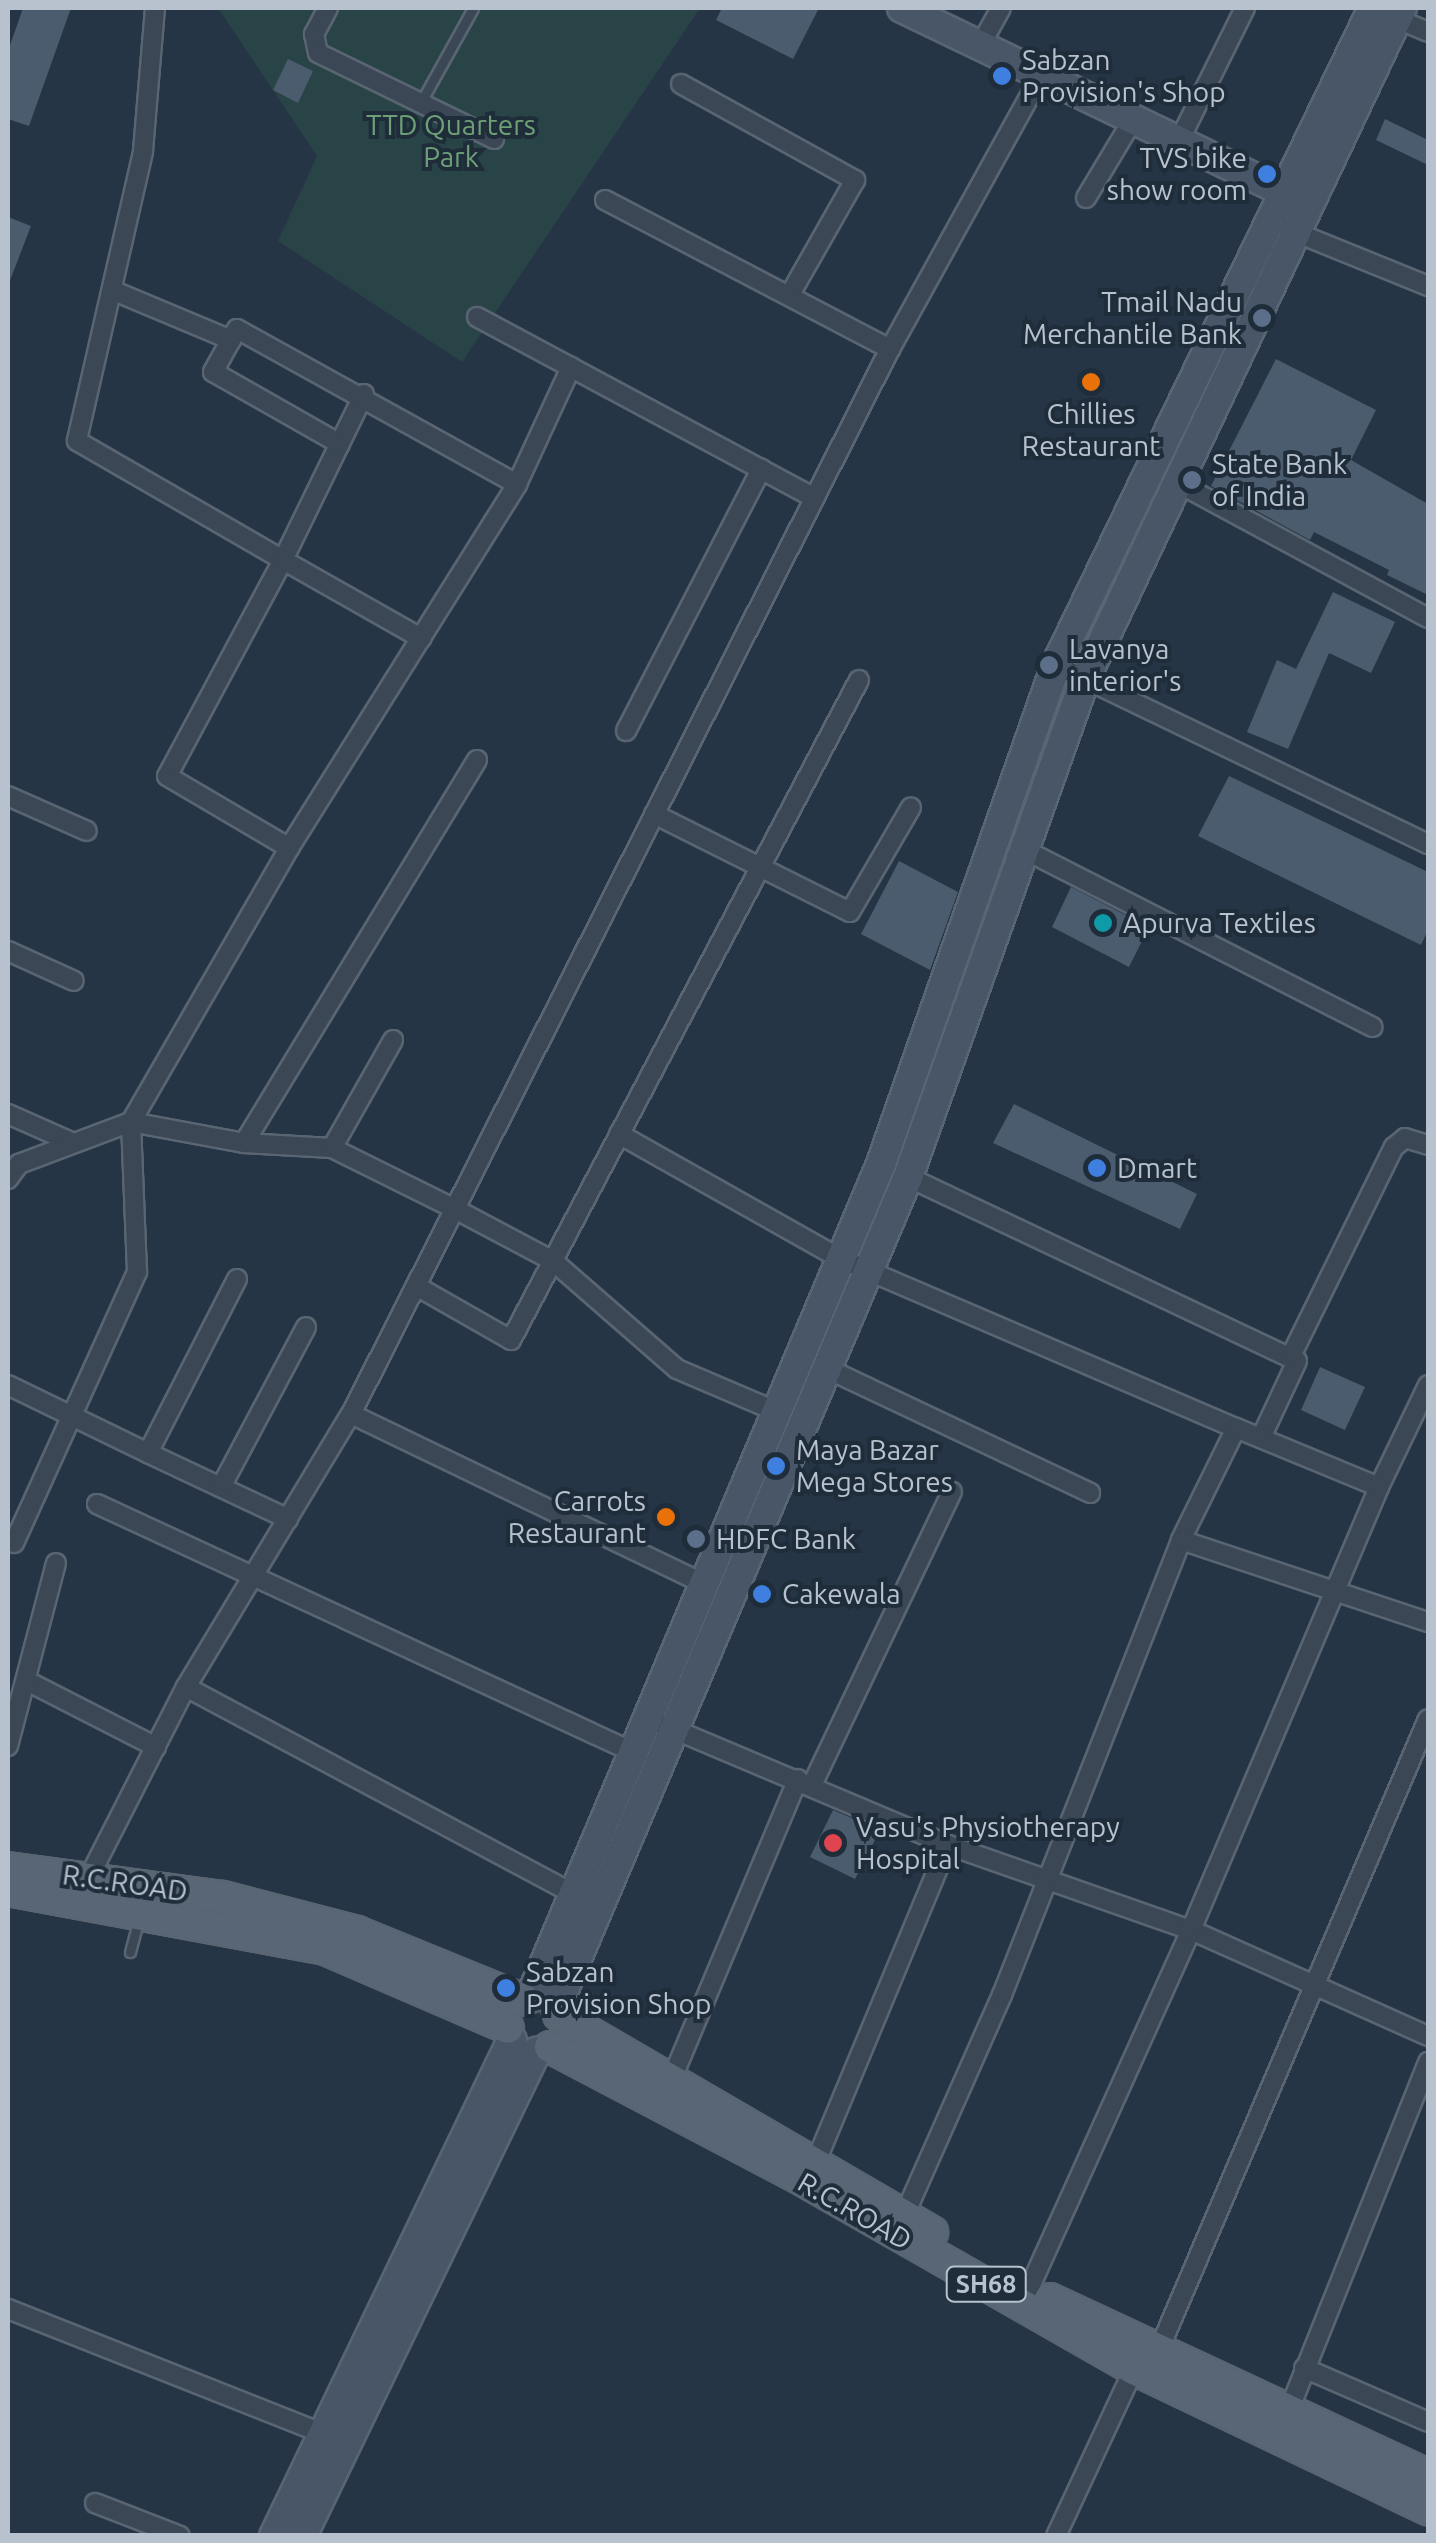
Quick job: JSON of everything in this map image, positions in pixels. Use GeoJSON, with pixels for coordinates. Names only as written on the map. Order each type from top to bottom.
{"type":"FeatureCollection","features":[{"type":"Feature","properties":{"kind":"main road","name":"R.C.ROAD"},"geometry":{"type":"LineString","coordinates":[[8,1868],[141,1910],[324,1949],[526,2042],[792,2174],[1146,2360],[1424,2484]]}},
{"type":"Feature","properties":{"kind":"main road","name":"R.C.ROAD"},"geometry":{"type":"LineString","coordinates":[[8,1890],[83,1889],[223,1896],[357,1932],[542,2005],[816,2159],[1146,2360],[1288,2410],[1424,2484]]}},
{"type":"Feature","properties":{"kind":"main road"},"geometry":{"type":"LineString","coordinates":[[542,2005],[561,2029],[526,2042],[510,2014],[542,2005]]}},
{"type":"Feature","properties":{"kind":"street"},"geometry":{"type":"LineString","coordinates":[[155,8],[144,152],[77,440],[421,638]]}},
{"type":"Feature","properties":{"kind":"street"},"geometry":{"type":"LineString","coordinates":[[328,8],[314,34],[318,53],[494,139]]}},
{"type":"Feature","properties":{"kind":"street"},"geometry":{"type":"LineString","coordinates":[[902,8],[1299,199]]}},
{"type":"Feature","properties":{"kind":"street"},"geometry":{"type":"LineString","coordinates":[[980,46],[1001,8]]}},
{"type":"Feature","properties":{"kind":"street"},"geometry":{"type":"LineString","coordinates":[[1178,143],[1245,8]]}},
{"type":"Feature","properties":{"kind":"street"},"geometry":{"type":"LineString","coordinates":[[542,2005],[664,1725],[828,1369],[908,1178],[1086,679],[1299,233],[1299,199],[1382,10],[1428,32]]}},
{"type":"Feature","properties":{"kind":"street"},"geometry":{"type":"LineString","coordinates":[[83,1889],[186,1688],[351,1414],[890,349],[1041,76]]}},
{"type":"Feature","properties":{"kind":"street"},"geometry":{"type":"LineString","coordinates":[[680,84],[856,180],[789,296]]}},
{"type":"Feature","properties":{"kind":"street"},"geometry":{"type":"LineString","coordinates":[[1086,198],[1132,121]]}},
{"type":"Feature","properties":{"kind":"street"},"geometry":{"type":"LineString","coordinates":[[542,2005],[578,1896],[637,1754],[664,1725],[708,1586],[881,1164],[1056,665],[1147,468],[1272,222],[1299,199]]}},
{"type":"Feature","properties":{"kind":"street"},"geometry":{"type":"LineString","coordinates":[[606,200],[890,349]]}},
{"type":"Feature","properties":{"kind":"street"},"geometry":{"type":"LineString","coordinates":[[1272,222],[1428,286]]}},
{"type":"Feature","properties":{"kind":"street"},"geometry":{"type":"LineString","coordinates":[[114,291],[231,340]]}},
{"type":"Feature","properties":{"kind":"street"},"geometry":{"type":"LineString","coordinates":[[477,317],[814,498]]}},
{"type":"Feature","properties":{"kind":"street"},"geometry":{"type":"LineString","coordinates":[[340,444],[212,372],[237,329],[364,394],[517,484]]}},
{"type":"Feature","properties":{"kind":"street"},"geometry":{"type":"LineString","coordinates":[[14,1542],[75,1418],[138,1272],[131,1122],[290,848],[517,484],[571,367]]}},
{"type":"Feature","properties":{"kind":"street"},"geometry":{"type":"LineString","coordinates":[[290,848],[166,776],[283,560],[364,394]]}},
{"type":"Feature","properties":{"kind":"street"},"geometry":{"type":"LineString","coordinates":[[626,731],[761,469]]}},
{"type":"Feature","properties":{"kind":"street"},"geometry":{"type":"LineString","coordinates":[[1180,484],[1428,618]]}},
{"type":"Feature","properties":{"kind":"street"},"geometry":{"type":"LineString","coordinates":[[1056,665],[1428,844]]}},
{"type":"Feature","properties":{"kind":"street"},"geometry":{"type":"LineString","coordinates":[[418,1286],[511,1340],[755,866],[859,680]]}},
{"type":"Feature","properties":{"kind":"street"},"geometry":{"type":"LineString","coordinates":[[244,1143],[477,760]]}},
{"type":"Feature","properties":{"kind":"street"},"geometry":{"type":"LineString","coordinates":[[8,796],[87,831]]}},
{"type":"Feature","properties":{"kind":"street"},"geometry":{"type":"LineString","coordinates":[[654,814],[850,912],[911,807]]}},
{"type":"Feature","properties":{"kind":"street"},"geometry":{"type":"LineString","coordinates":[[1025,850],[1373,1027]]}},
{"type":"Feature","properties":{"kind":"street"},"geometry":{"type":"LineString","coordinates":[[8,951],[74,981]]}},
{"type":"Feature","properties":{"kind":"street"},"geometry":{"type":"LineString","coordinates":[[332,1148],[393,1040]]}},
{"type":"Feature","properties":{"kind":"street"},"geometry":{"type":"LineString","coordinates":[[8,1114],[71,1142]]}},
{"type":"Feature","properties":{"kind":"street"},"geometry":{"type":"LineString","coordinates":[[8,1179],[19,1164],[131,1122],[244,1143],[332,1148],[554,1262],[677,1369],[778,1412]]}},
{"type":"Feature","properties":{"kind":"street"},"geometry":{"type":"LineString","coordinates":[[620,1134],[840,1259],[1379,1487]]}},
{"type":"Feature","properties":{"kind":"street"},"geometry":{"type":"LineString","coordinates":[[1290,1358],[1394,1147],[1406,1138],[1428,1146]]}},
{"type":"Feature","properties":{"kind":"street"},"geometry":{"type":"LineString","coordinates":[[908,1178],[1298,1361],[1260,1438]]}},
{"type":"Feature","properties":{"kind":"street"},"geometry":{"type":"LineString","coordinates":[[148,1453],[237,1279]]}},
{"type":"Feature","properties":{"kind":"street"},"geometry":{"type":"LineString","coordinates":[[221,1487],[306,1327]]}},
{"type":"Feature","properties":{"kind":"street"},"geometry":{"type":"LineString","coordinates":[[828,1369],[1090,1492]]}},
{"type":"Feature","properties":{"kind":"street"},"geometry":{"type":"LineString","coordinates":[[8,1384],[288,1519]]}},
{"type":"Feature","properties":{"kind":"street"},"geometry":{"type":"LineString","coordinates":[[1029,2289],[1191,1930],[1334,1588],[1428,1385]]}},
{"type":"Feature","properties":{"kind":"street"},"geometry":{"type":"LineString","coordinates":[[351,1414],[708,1586]]}},
{"type":"Feature","properties":{"kind":"street"},"geometry":{"type":"LineString","coordinates":[[904,2216],[1047,1878],[1181,1540],[1236,1428]]}},
{"type":"Feature","properties":{"kind":"street"},"geometry":{"type":"LineString","coordinates":[[673,2076],[805,1782],[952,1492]]}},
{"type":"Feature","properties":{"kind":"street"},"geometry":{"type":"LineString","coordinates":[[97,1504],[254,1573],[637,1754]]}},
{"type":"Feature","properties":{"kind":"street"},"geometry":{"type":"LineString","coordinates":[[1181,1540],[1428,1622]]}},
{"type":"Feature","properties":{"kind":"street"},"geometry":{"type":"LineString","coordinates":[[8,1746],[56,1563]]}},
{"type":"Feature","properties":{"kind":"street"},"geometry":{"type":"LineString","coordinates":[[26,1682],[156,1748]]}},
{"type":"Feature","properties":{"kind":"street"},"geometry":{"type":"LineString","coordinates":[[186,1688],[578,1896]]}},
{"type":"Feature","properties":{"kind":"street"},"geometry":{"type":"LineString","coordinates":[[1056,2536],[1146,2360],[1316,1982],[1428,1720]]}},
{"type":"Feature","properties":{"kind":"street"},"geometry":{"type":"LineString","coordinates":[[664,1725],[948,1845],[1191,1930],[1316,1982],[1428,2036]]}},
{"type":"Feature","properties":{"kind":"street"},"geometry":{"type":"LineString","coordinates":[[816,2159],[948,1845]]}},
{"type":"Feature","properties":{"kind":"street"},"geometry":{"type":"LineString","coordinates":[[302,2536],[356,2395],[526,2042]]}},
{"type":"Feature","properties":{"kind":"street"},"geometry":{"type":"LineString","coordinates":[[1288,2410],[1428,2062]]}},
{"type":"Feature","properties":{"kind":"street"},"geometry":{"type":"LineString","coordinates":[[8,2309],[324,2434]]}},
{"type":"Feature","properties":{"kind":"street"},"geometry":{"type":"LineString","coordinates":[[1304,2368],[1428,2422]]}},
{"type":"Feature","properties":{"kind":"street"},"geometry":{"type":"LineString","coordinates":[[274,2536],[324,2434],[356,2395]]}},
{"type":"Feature","properties":{"kind":"street"},"geometry":{"type":"LineString","coordinates":[[95,2503],[180,2536]]}},
{"type":"Feature","properties":{"kind":"lane"},"geometry":{"type":"LineString","coordinates":[[421,102],[473,8]]}},
{"type":"Feature","properties":{"kind":"lane"},"geometry":{"type":"LineString","coordinates":[[130,1952],[141,1910]]}},
{"type":"Feature","properties":{"kind":"green space","name":"TTD Quarters Park"},"geometry":{"type":"Polygon","coordinates":[[[218,8],[700,8],[462,362],[278,241],[317,156],[218,8]]]}},
{"type":"Feature","properties":{"kind":"building"},"geometry":{"type":"Polygon","coordinates":[[[23,8],[71,8],[29,126],[8,119],[8,51],[23,8]]]}},
{"type":"Feature","properties":{"kind":"building"},"geometry":{"type":"Polygon","coordinates":[[[722,8],[819,8],[793,59],[716,20],[722,8]]]}},
{"type":"Feature","properties":{"kind":"building"},"geometry":{"type":"Polygon","coordinates":[[[288,59],[313,71],[298,103],[273,90],[288,59]]]}},
{"type":"Feature","properties":{"kind":"building"},"geometry":{"type":"Polygon","coordinates":[[[1385,119],[1428,140],[1428,165],[1376,140],[1385,119]]]}},
{"type":"Feature","properties":{"kind":"building"},"geometry":{"type":"Polygon","coordinates":[[[8,217],[31,226],[9,283],[8,282],[8,217]]]}},
{"type":"Feature","properties":{"kind":"building"},"geometry":{"type":"Polygon","coordinates":[[[1276,359],[1376,410],[1351,460],[1428,504],[1428,595],[1387,575],[1389,570],[1314,532],[1310,540],[1211,486],[1276,359]]]}},
{"type":"Feature","properties":{"kind":"building"},"geometry":{"type":"Polygon","coordinates":[[[1333,592],[1395,622],[1371,673],[1329,653],[1288,749],[1247,732],[1277,660],[1296,669],[1333,592]]]}},
{"type":"Feature","properties":{"kind":"building"},"geometry":{"type":"Polygon","coordinates":[[[1229,776],[1428,872],[1428,930],[1421,945],[1198,836],[1229,776]]]}},
{"type":"Feature","properties":{"kind":"building"},"geometry":{"type":"Polygon","coordinates":[[[899,861],[958,892],[930,970],[861,934],[899,861]]]}},
{"type":"Feature","properties":{"kind":"building","name":"Apurva Textiles"},"geometry":{"type":"Polygon","coordinates":[[[1071,887],[1149,927],[1129,967],[1052,927],[1071,887]]]}},
{"type":"Feature","properties":{"kind":"building","name":"Dmart"},"geometry":{"type":"Polygon","coordinates":[[[1014,1104],[1197,1194],[1180,1229],[993,1143],[1014,1104]]]}},
{"type":"Feature","properties":{"kind":"building"},"geometry":{"type":"Polygon","coordinates":[[[1320,1367],[1365,1387],[1345,1430],[1301,1410],[1320,1367]]]}},
{"type":"Feature","properties":{"kind":"building"},"geometry":{"type":"Polygon","coordinates":[[[833,1810],[880,1830],[855,1879],[810,1857],[833,1810]]]}},
{"type":"Feature","properties":{"kind":"place","name":"Sabzan Provision's Shop"},"geometry":{"type":"Point","coordinates":[1002,76]}},
{"type":"Feature","properties":{"kind":"place","name":"TVS bike show room"},"geometry":{"type":"Point","coordinates":[1267,174]}},
{"type":"Feature","properties":{"kind":"place","name":"Tmail Nadu Merchantile Bank"},"geometry":{"type":"Point","coordinates":[1262,318]}},
{"type":"Feature","properties":{"kind":"place","name":"Chillies Restaurant"},"geometry":{"type":"Point","coordinates":[1091,382]}},
{"type":"Feature","properties":{"kind":"place","name":"State Bank of India"},"geometry":{"type":"Point","coordinates":[1192,480]}},
{"type":"Feature","properties":{"kind":"place","name":"Lavanya interior's"},"geometry":{"type":"Point","coordinates":[1049,665]}},
{"type":"Feature","properties":{"kind":"place","name":"Apurva Textiles"},"geometry":{"type":"Point","coordinates":[1103,923]}},
{"type":"Feature","properties":{"kind":"place","name":"Dmart"},"geometry":{"type":"Point","coordinates":[1097,1168]}},
{"type":"Feature","properties":{"kind":"place","name":"Maya Bazar Mega Stores"},"geometry":{"type":"Point","coordinates":[776,1466]}},
{"type":"Feature","properties":{"kind":"place","name":"Carrots Restaurant"},"geometry":{"type":"Point","coordinates":[666,1517]}},
{"type":"Feature","properties":{"kind":"place","name":"HDFC Bank"},"geometry":{"type":"Point","coordinates":[696,1539]}},
{"type":"Feature","properties":{"kind":"place","name":"Cakewala"},"geometry":{"type":"Point","coordinates":[762,1594]}},
{"type":"Feature","properties":{"kind":"place","name":"Vasu's Physiotherapy Hospital"},"geometry":{"type":"Point","coordinates":[833,1843]}},
{"type":"Feature","properties":{"kind":"place","name":"Sabzan Provision Shop"},"geometry":{"type":"Point","coordinates":[506,1988]}}]}
